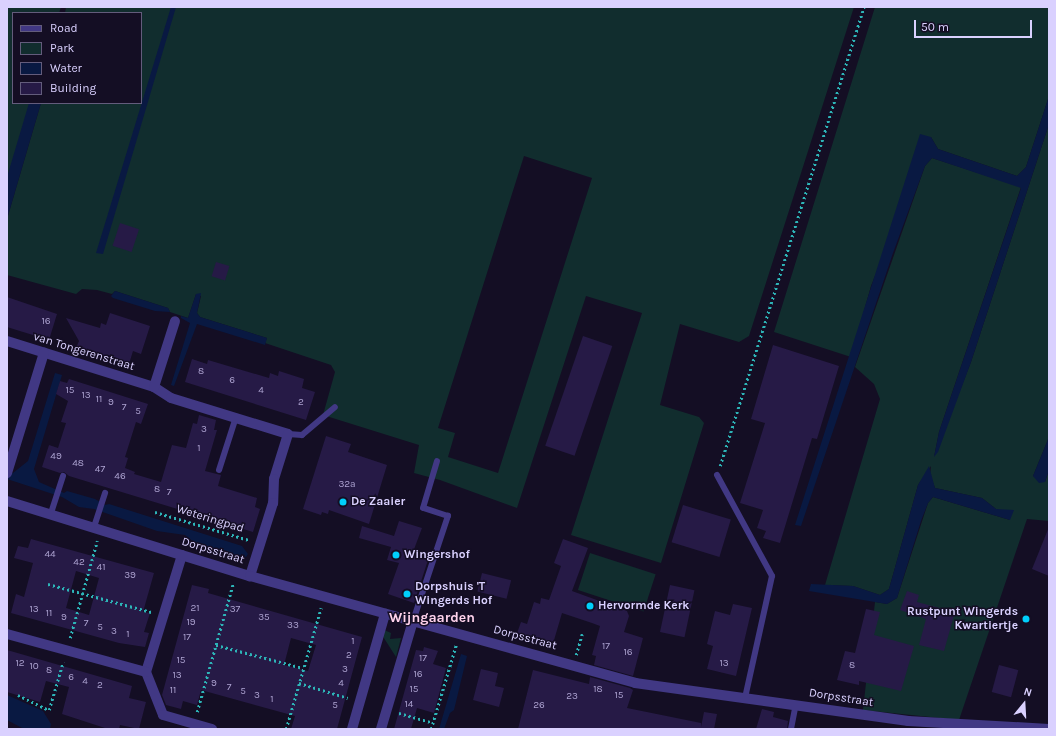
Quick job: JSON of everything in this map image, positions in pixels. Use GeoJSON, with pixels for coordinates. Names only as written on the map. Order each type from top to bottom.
{"type":"FeatureCollection","features":[{"type":"Feature","properties":{"kind":"street"},"geometry":{"type":"LineString","coordinates":[[154,387],[175,321]]}},
{"type":"Feature","properties":{"kind":"street","name":"van Tongerenstraat"},"geometry":{"type":"LineString","coordinates":[[7,341],[154,387],[171,398],[288,434]]}},
{"type":"Feature","properties":{"kind":"street"},"geometry":{"type":"LineString","coordinates":[[8,469],[44,353]]}},
{"type":"Feature","properties":{"kind":"street"},"geometry":{"type":"LineString","coordinates":[[250,576],[273,503],[274,479],[288,434]]}},
{"type":"Feature","properties":{"kind":"street","name":"Dorpsstraat"},"geometry":{"type":"LineString","coordinates":[[7,501],[51,513],[236,572],[635,683],[796,704],[908,721],[1049,729]]}},
{"type":"Feature","properties":{"kind":"street"},"geometry":{"type":"LineString","coordinates":[[182,555],[146,672],[163,715],[212,729]]}},
{"type":"Feature","properties":{"kind":"street"},"geometry":{"type":"LineString","coordinates":[[352,729],[385,614]]}},
{"type":"Feature","properties":{"kind":"street"},"geometry":{"type":"LineString","coordinates":[[381,729],[413,621]]}},
{"type":"Feature","properties":{"kind":"street"},"geometry":{"type":"LineString","coordinates":[[7,634],[146,672]]}},
{"type":"Feature","properties":{"kind":"lane"},"geometry":{"type":"LineString","coordinates":[[288,434],[302,435],[335,407]]}},
{"type":"Feature","properties":{"kind":"lane"},"geometry":{"type":"LineString","coordinates":[[219,470],[236,417]]}},
{"type":"Feature","properties":{"kind":"lane"},"geometry":{"type":"LineString","coordinates":[[413,621],[448,516],[423,508],[437,461]]}},
{"type":"Feature","properties":{"kind":"lane"},"geometry":{"type":"LineString","coordinates":[[717,475],[772,576],[745,698]]}},
{"type":"Feature","properties":{"kind":"lane"},"geometry":{"type":"LineString","coordinates":[[51,513],[63,476]]}},
{"type":"Feature","properties":{"kind":"lane"},"geometry":{"type":"LineString","coordinates":[[97,528],[98,511],[105,492]]}},
{"type":"Feature","properties":{"kind":"lane"},"geometry":{"type":"LineString","coordinates":[[791,729],[796,704]]}},
{"type":"Feature","properties":{"kind":"path"},"geometry":{"type":"LineString","coordinates":[[717,475],[864,7]]}},
{"type":"Feature","properties":{"kind":"path","name":"Weteringpad"},"geometry":{"type":"LineString","coordinates":[[155,512],[261,544]]}},
{"type":"Feature","properties":{"kind":"path"},"geometry":{"type":"LineString","coordinates":[[18,695],[50,710],[82,593],[97,528]]}},
{"type":"Feature","properties":{"kind":"path"},"geometry":{"type":"LineString","coordinates":[[194,724],[236,572]]}},
{"type":"Feature","properties":{"kind":"path"},"geometry":{"type":"LineString","coordinates":[[48,584],[164,615]]}},
{"type":"Feature","properties":{"kind":"path"},"geometry":{"type":"LineString","coordinates":[[286,729],[324,597]]}},
{"type":"Feature","properties":{"kind":"path"},"geometry":{"type":"LineString","coordinates":[[431,729],[460,634]]}},
{"type":"Feature","properties":{"kind":"path"},"geometry":{"type":"LineString","coordinates":[[573,665],[582,634]]}},
{"type":"Feature","properties":{"kind":"path"},"geometry":{"type":"LineString","coordinates":[[216,645],[303,668]]}},
{"type":"Feature","properties":{"kind":"path"},"geometry":{"type":"LineString","coordinates":[[299,683],[360,701]]}},
{"type":"Feature","properties":{"kind":"path"},"geometry":{"type":"LineString","coordinates":[[386,710],[433,723]]}},
{"type":"Feature","properties":{"kind":"green space"},"geometry":{"type":"Polygon","coordinates":[[[7,7],[61,7],[59,12],[12,12],[12,104],[33,104],[7,194],[7,7]]]}},
{"type":"Feature","properties":{"kind":"green space"},"geometry":{"type":"Polygon","coordinates":[[[66,7],[854,7],[749,336],[739,342],[680,324],[660,405],[699,417],[704,423],[661,563],[571,535],[642,313],[586,296],[517,508],[440,480],[414,473],[419,445],[323,415],[335,372],[331,365],[265,343],[267,338],[200,317],[197,313],[201,296],[196,294],[188,318],[170,312],[168,308],[115,291],[112,294],[97,290],[82,289],[76,294],[7,275],[7,219],[41,104],[142,104],[142,12],[65,12],[66,7]],[[524,156],[438,428],[455,433],[448,457],[498,473],[592,178],[524,156]]]}},
{"type":"Feature","properties":{"kind":"green space"},"geometry":{"type":"Polygon","coordinates":[[[875,7],[1049,7],[1049,96],[1026,167],[1017,176],[938,149],[931,137],[871,286],[851,357],[774,332],[875,7]]]}},
{"type":"Feature","properties":{"kind":"green space"},"geometry":{"type":"Polygon","coordinates":[[[1049,124],[1049,437],[1033,476],[1045,482],[1049,470],[1049,521],[1027,519],[959,720],[863,710],[875,602],[887,604],[897,598],[928,503],[933,497],[1010,520],[982,498],[935,488],[930,475],[931,466],[918,485],[889,589],[880,595],[853,586],[825,585],[880,399],[874,384],[855,367],[925,166],[932,158],[1021,187],[939,432],[934,457],[971,362],[1049,124]]]}},
{"type":"Feature","properties":{"kind":"green space"},"geometry":{"type":"Polygon","coordinates":[[[590,553],[656,574],[644,611],[578,590],[590,553]]]}},
{"type":"Feature","properties":{"kind":"green space"},"geometry":{"type":"Polygon","coordinates":[[[384,630],[391,633],[390,639],[401,638],[396,657],[382,635],[384,630]]]}},
{"type":"Feature","properties":{"kind":"water"},"geometry":{"type":"Polygon","coordinates":[[[171,7],[176,7],[103,254],[96,253],[142,104],[171,7]]]}},
{"type":"Feature","properties":{"kind":"water"},"geometry":{"type":"Polygon","coordinates":[[[1049,96],[1049,124],[971,362],[938,452],[934,457],[939,432],[1021,188],[932,158],[925,166],[893,253],[801,526],[795,525],[920,134],[931,137],[938,149],[1017,176],[1026,167],[1049,96]]]}},
{"type":"Feature","properties":{"kind":"water"},"geometry":{"type":"Polygon","coordinates":[[[29,104],[41,104],[7,219],[7,177],[29,104]]]}},
{"type":"Feature","properties":{"kind":"water"},"geometry":{"type":"Polygon","coordinates":[[[115,291],[168,308],[170,312],[155,311],[113,298],[111,296],[115,291]]]}},
{"type":"Feature","properties":{"kind":"water"},"geometry":{"type":"Polygon","coordinates":[[[201,293],[197,313],[200,317],[267,338],[265,345],[197,324],[174,386],[171,385],[190,323],[181,318],[181,316],[188,318],[196,294],[201,293]]]}},
{"type":"Feature","properties":{"kind":"water"},"geometry":{"type":"Polygon","coordinates":[[[55,373],[62,375],[34,469],[39,482],[64,493],[67,491],[95,499],[105,505],[109,504],[242,546],[248,554],[246,557],[242,559],[195,543],[185,535],[157,531],[94,509],[79,507],[62,497],[7,479],[7,472],[13,473],[28,461],[55,373]]]}},
{"type":"Feature","properties":{"kind":"water"},"geometry":{"type":"Polygon","coordinates":[[[1049,437],[1049,470],[1045,482],[1039,483],[1033,476],[1049,437]]]}},
{"type":"Feature","properties":{"kind":"water"},"geometry":{"type":"Polygon","coordinates":[[[929,466],[935,488],[982,498],[996,509],[1014,510],[1010,520],[933,497],[928,503],[921,521],[897,598],[887,604],[809,591],[811,584],[853,586],[880,595],[889,589],[918,485],[929,466]]]}},
{"type":"Feature","properties":{"kind":"water"},"geometry":{"type":"Polygon","coordinates":[[[461,654],[467,656],[454,710],[450,713],[444,729],[439,729],[461,654]]]}},
{"type":"Feature","properties":{"kind":"water"},"geometry":{"type":"Polygon","coordinates":[[[7,695],[43,711],[51,724],[50,729],[24,729],[7,720],[7,695]]]}},
{"type":"Feature","properties":{"kind":"building"},"geometry":{"type":"Polygon","coordinates":[[[120,223],[139,229],[132,252],[113,246],[120,223]]]}},
{"type":"Feature","properties":{"kind":"building"},"geometry":{"type":"Polygon","coordinates":[[[216,262],[229,266],[225,280],[212,276],[216,262]]]}},
{"type":"Feature","properties":{"kind":"building"},"geometry":{"type":"Polygon","coordinates":[[[7,297],[57,314],[49,340],[7,327],[7,297]]]}},
{"type":"Feature","properties":{"kind":"building"},"geometry":{"type":"Polygon","coordinates":[[[110,313],[150,326],[141,354],[133,351],[129,364],[76,348],[79,341],[66,318],[100,328],[101,323],[106,325],[110,313]]]}},
{"type":"Feature","properties":{"kind":"building"},"geometry":{"type":"Polygon","coordinates":[[[583,336],[612,346],[575,456],[545,446],[583,336]]]}},
{"type":"Feature","properties":{"kind":"building"},"geometry":{"type":"Polygon","coordinates":[[[773,345],[839,366],[817,439],[812,438],[780,543],[763,538],[766,531],[757,528],[763,510],[740,503],[765,423],[751,419],[773,345]]]}},
{"type":"Feature","properties":{"kind":"building"},"geometry":{"type":"Polygon","coordinates":[[[192,359],[207,364],[208,360],[269,378],[270,373],[278,376],[279,371],[304,379],[302,388],[315,392],[306,420],[185,382],[192,359]]]}},
{"type":"Feature","properties":{"kind":"building"},"geometry":{"type":"Polygon","coordinates":[[[69,379],[148,404],[141,424],[136,422],[125,457],[128,458],[125,468],[135,472],[134,474],[161,482],[172,445],[186,448],[193,423],[197,424],[199,415],[216,420],[214,430],[217,430],[205,471],[221,475],[218,486],[257,498],[255,507],[260,509],[253,532],[69,476],[64,472],[60,473],[42,467],[49,445],[58,448],[66,423],[61,422],[68,401],[56,394],[60,381],[67,383],[69,379]]]}},
{"type":"Feature","properties":{"kind":"building"},"geometry":{"type":"Polygon","coordinates":[[[326,436],[351,444],[348,452],[387,465],[369,524],[329,510],[328,514],[322,512],[321,515],[303,509],[326,436]]]}},
{"type":"Feature","properties":{"kind":"building"},"geometry":{"type":"Polygon","coordinates":[[[683,505],[731,520],[719,557],[672,542],[683,505]]]}},
{"type":"Feature","properties":{"kind":"building"},"geometry":{"type":"Polygon","coordinates":[[[399,521],[422,528],[413,552],[429,557],[414,603],[388,594],[399,563],[387,560],[391,547],[359,538],[362,526],[394,536],[399,521]]]}},
{"type":"Feature","properties":{"kind":"building"},"geometry":{"type":"Polygon","coordinates":[[[1049,527],[1049,576],[1032,569],[1049,527]]]}},
{"type":"Feature","properties":{"kind":"building"},"geometry":{"type":"Polygon","coordinates":[[[31,539],[154,573],[143,612],[150,613],[144,632],[149,633],[145,647],[119,643],[11,613],[16,594],[24,597],[33,563],[14,558],[18,546],[28,548],[31,539]],[[76,571],[66,608],[89,615],[99,578],[76,571]]]}},
{"type":"Feature","properties":{"kind":"building"},"geometry":{"type":"Polygon","coordinates":[[[563,539],[588,548],[572,591],[627,611],[629,616],[624,632],[643,638],[633,676],[594,665],[596,656],[592,655],[600,626],[592,623],[562,613],[552,647],[516,636],[521,622],[527,624],[534,602],[540,604],[541,598],[549,600],[561,566],[554,563],[563,539]]]}},
{"type":"Feature","properties":{"kind":"building"},"geometry":{"type":"Polygon","coordinates":[[[482,573],[511,580],[507,599],[477,591],[482,573]]]}},
{"type":"Feature","properties":{"kind":"building"},"geometry":{"type":"Polygon","coordinates":[[[192,585],[209,589],[208,593],[362,637],[337,729],[291,729],[295,716],[201,690],[197,705],[183,701],[181,709],[166,705],[162,695],[192,585]],[[291,638],[284,665],[308,671],[316,645],[291,638]]]}},
{"type":"Feature","properties":{"kind":"building"},"geometry":{"type":"Polygon","coordinates":[[[670,585],[694,590],[684,637],[660,632],[670,585]]]}},
{"type":"Feature","properties":{"kind":"building"},"geometry":{"type":"Polygon","coordinates":[[[907,591],[919,595],[917,602],[955,612],[944,651],[919,645],[926,619],[900,610],[907,591]]]}},
{"type":"Feature","properties":{"kind":"building"},"geometry":{"type":"Polygon","coordinates":[[[733,604],[752,608],[736,676],[707,669],[713,646],[707,644],[715,611],[730,615],[733,604]]]}},
{"type":"Feature","properties":{"kind":"building"},"geometry":{"type":"Polygon","coordinates":[[[866,609],[880,612],[874,635],[914,646],[901,691],[859,681],[859,685],[837,680],[845,651],[855,653],[866,609]]]}},
{"type":"Feature","properties":{"kind":"building"},"geometry":{"type":"Polygon","coordinates":[[[424,647],[438,651],[433,664],[446,668],[434,713],[417,708],[411,729],[394,729],[416,650],[423,651],[424,647]]]}},
{"type":"Feature","properties":{"kind":"building"},"geometry":{"type":"Polygon","coordinates":[[[7,650],[132,686],[129,698],[146,702],[139,729],[120,725],[119,729],[108,729],[62,714],[69,687],[46,681],[40,702],[7,692],[7,650]]]}},
{"type":"Feature","properties":{"kind":"building"},"geometry":{"type":"Polygon","coordinates":[[[999,665],[1018,670],[1011,697],[992,692],[999,665]]]}},
{"type":"Feature","properties":{"kind":"building"},"geometry":{"type":"Polygon","coordinates":[[[481,669],[498,673],[495,686],[504,688],[499,707],[473,700],[481,669]]]}},
{"type":"Feature","properties":{"kind":"building"},"geometry":{"type":"Polygon","coordinates":[[[533,670],[589,684],[590,677],[630,688],[633,690],[627,708],[701,723],[701,727],[704,712],[717,714],[714,729],[518,729],[533,670]]]}},
{"type":"Feature","properties":{"kind":"building"},"geometry":{"type":"Polygon","coordinates":[[[762,709],[774,712],[773,717],[788,721],[787,729],[756,729],[762,709]]]}},
{"type":"Feature","properties":{"kind":"place","name":"De Zaaier"},"geometry":{"type":"Point","coordinates":[343,502]}},
{"type":"Feature","properties":{"kind":"place","name":"Wingershof"},"geometry":{"type":"Point","coordinates":[396,555]}},
{"type":"Feature","properties":{"kind":"place","name":"Dorpshuis 'T Wingerds Hof"},"geometry":{"type":"Point","coordinates":[407,594]}},
{"type":"Feature","properties":{"kind":"place","name":"Hervormde Kerk"},"geometry":{"type":"Point","coordinates":[590,606]}},
{"type":"Feature","properties":{"kind":"place","name":"Rustpunt Wingerds Kwartiertje"},"geometry":{"type":"Point","coordinates":[1026,619]}},
{"type":"Feature","properties":{"kind":"district","name":"Wijngaarden"},"geometry":{"type":"Point","coordinates":[432,618]}}]}
